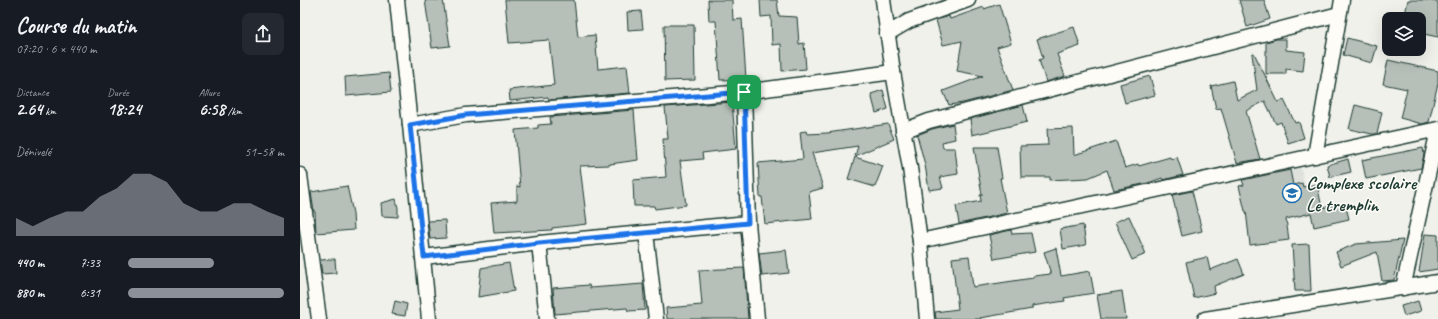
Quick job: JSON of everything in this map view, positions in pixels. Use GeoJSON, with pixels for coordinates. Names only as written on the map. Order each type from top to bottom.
{"type":"FeatureCollection","features":[{"type":"Feature","properties":{"kind":"street"},"geometry":{"type":"LineString","coordinates":[[396,0],[424,257],[429,319]]}},
{"type":"Feature","properties":{"kind":"street"},"geometry":{"type":"LineString","coordinates":[[883,0],[893,72],[910,168],[920,241],[927,319]]}},
{"type":"Feature","properties":{"kind":"street"},"geometry":{"type":"LineString","coordinates":[[887,34],[909,21],[968,0]]}},
{"type":"Feature","properties":{"kind":"street"},"geometry":{"type":"LineString","coordinates":[[1315,156],[1342,0]]}},
{"type":"Feature","properties":{"kind":"street"},"geometry":{"type":"LineString","coordinates":[[903,131],[929,121],[1339,14]]}},
{"type":"Feature","properties":{"kind":"street"},"geometry":{"type":"LineString","coordinates":[[410,125],[466,115],[744,92],[893,72]]}},
{"type":"Feature","properties":{"kind":"street"},"geometry":{"type":"LineString","coordinates":[[744,92],[748,223],[757,319]]}},
{"type":"Feature","properties":{"kind":"street"},"geometry":{"type":"LineString","coordinates":[[920,241],[1438,130],[1403,288]]}},
{"type":"Feature","properties":{"kind":"street"},"geometry":{"type":"LineString","coordinates":[[300,175],[319,319]]}},
{"type":"Feature","properties":{"kind":"street"},"geometry":{"type":"LineString","coordinates":[[424,257],[539,243],[748,223]]}},
{"type":"Feature","properties":{"kind":"street"},"geometry":{"type":"LineString","coordinates":[[646,233],[656,319]]}},
{"type":"Feature","properties":{"kind":"street"},"geometry":{"type":"LineString","coordinates":[[539,243],[547,319]]}},
{"type":"Feature","properties":{"kind":"street"},"geometry":{"type":"LineString","coordinates":[[1205,319],[1254,315],[1438,282]]}},
{"type":"Feature","properties":{"kind":"shaded area","name":"Complexe scolaire Le tremplin"},"geometry":{"type":"Polygon","coordinates":[[[1300,164],[1311,215],[1284,221],[1273,170],[1300,164]]]}},
{"type":"Feature","properties":{"kind":"building"},"geometry":{"type":"Polygon","coordinates":[[[425,0],[443,0],[450,46],[432,48],[425,0]]]}},
{"type":"Feature","properties":{"kind":"building"},"geometry":{"type":"Polygon","coordinates":[[[505,0],[574,0],[578,37],[595,35],[598,69],[627,66],[630,93],[549,100],[548,97],[510,101],[509,90],[554,85],[549,40],[509,43],[505,0]]]}},
{"type":"Feature","properties":{"kind":"building"},"geometry":{"type":"Polygon","coordinates":[[[708,0],[732,0],[733,20],[742,19],[746,79],[720,80],[716,21],[709,21],[708,0]]]}},
{"type":"Feature","properties":{"kind":"building"},"geometry":{"type":"Polygon","coordinates":[[[760,0],[777,0],[779,16],[797,17],[799,44],[804,43],[806,69],[782,71],[781,44],[772,45],[771,16],[761,17],[760,0]]]}},
{"type":"Feature","properties":{"kind":"building"},"geometry":{"type":"Polygon","coordinates":[[[1239,0],[1264,0],[1270,19],[1247,27],[1239,0]]]}},
{"type":"Feature","properties":{"kind":"building"},"geometry":{"type":"Polygon","coordinates":[[[1408,0],[1438,2],[1438,37],[1426,34],[1426,12],[1405,12],[1408,0]]]}},
{"type":"Feature","properties":{"kind":"building"},"geometry":{"type":"Polygon","coordinates":[[[999,4],[1011,43],[997,47],[1013,90],[963,103],[949,105],[943,91],[983,76],[957,71],[962,41],[943,45],[936,20],[949,16],[950,19],[984,7],[984,9],[999,4]]]}},
{"type":"Feature","properties":{"kind":"building"},"geometry":{"type":"Polygon","coordinates":[[[641,11],[643,29],[628,30],[627,12],[641,11]]]}},
{"type":"Feature","properties":{"kind":"building"},"geometry":{"type":"Polygon","coordinates":[[[664,25],[694,25],[695,80],[665,81],[664,25]]]}},
{"type":"Feature","properties":{"kind":"building"},"geometry":{"type":"Polygon","coordinates":[[[1074,27],[1080,46],[1057,54],[1065,76],[1046,82],[1039,60],[1043,58],[1037,39],[1074,27]]]}},
{"type":"Feature","properties":{"kind":"building"},"geometry":{"type":"Polygon","coordinates":[[[1347,38],[1377,46],[1372,63],[1343,55],[1347,38]]]}},
{"type":"Feature","properties":{"kind":"building"},"geometry":{"type":"Polygon","coordinates":[[[1276,39],[1286,39],[1286,50],[1305,52],[1303,71],[1286,69],[1286,74],[1266,74],[1266,42],[1276,39]]]}},
{"type":"Feature","properties":{"kind":"building"},"geometry":{"type":"Polygon","coordinates":[[[1254,53],[1278,102],[1284,100],[1295,123],[1299,122],[1304,138],[1288,143],[1281,122],[1276,124],[1265,101],[1246,111],[1260,159],[1237,163],[1221,108],[1216,109],[1211,86],[1233,81],[1237,100],[1257,90],[1252,54],[1254,53]]]}},
{"type":"Feature","properties":{"kind":"building"},"geometry":{"type":"Polygon","coordinates":[[[1388,60],[1438,71],[1438,83],[1429,122],[1422,124],[1400,118],[1407,89],[1383,84],[1388,60]]]}},
{"type":"Feature","properties":{"kind":"building"},"geometry":{"type":"Polygon","coordinates":[[[389,73],[391,92],[346,96],[345,77],[389,73]]]}},
{"type":"Feature","properties":{"kind":"building"},"geometry":{"type":"Polygon","coordinates":[[[1150,76],[1155,95],[1125,103],[1120,84],[1150,76]]]}},
{"type":"Feature","properties":{"kind":"building"},"geometry":{"type":"Polygon","coordinates":[[[883,90],[888,109],[876,113],[871,94],[883,90]]]}},
{"type":"Feature","properties":{"kind":"building"},"geometry":{"type":"Polygon","coordinates":[[[732,102],[736,149],[702,153],[703,159],[680,161],[686,205],[655,209],[654,206],[634,206],[633,180],[666,177],[663,139],[668,139],[665,107],[732,102]]]}},
{"type":"Feature","properties":{"kind":"building"},"geometry":{"type":"Polygon","coordinates":[[[1023,105],[1027,122],[972,135],[970,119],[1023,105]]]}},
{"type":"Feature","properties":{"kind":"building"},"geometry":{"type":"Polygon","coordinates":[[[1355,105],[1382,112],[1377,134],[1349,129],[1355,105]]]}},
{"type":"Feature","properties":{"kind":"building"},"geometry":{"type":"Polygon","coordinates":[[[634,110],[638,160],[610,165],[580,166],[587,224],[552,228],[552,230],[494,233],[491,203],[517,201],[517,186],[520,187],[515,130],[538,128],[538,125],[551,124],[550,117],[634,110]]]}},
{"type":"Feature","properties":{"kind":"building"},"geometry":{"type":"Polygon","coordinates":[[[888,124],[894,139],[855,156],[858,146],[812,153],[823,188],[809,192],[812,219],[765,224],[762,197],[760,197],[758,163],[803,159],[800,132],[806,131],[807,134],[827,133],[888,124]]]}},
{"type":"Feature","properties":{"kind":"building"},"geometry":{"type":"Polygon","coordinates":[[[953,124],[955,139],[942,142],[943,148],[955,148],[958,174],[940,177],[943,188],[929,190],[925,165],[917,135],[932,129],[953,124]]]}},
{"type":"Feature","properties":{"kind":"building"},"geometry":{"type":"Polygon","coordinates":[[[1073,128],[1074,155],[1116,141],[1125,168],[1138,164],[1139,166],[1170,157],[1171,159],[1177,157],[1183,175],[1163,180],[1162,178],[1148,183],[1114,190],[1107,170],[1088,178],[1050,180],[1050,177],[1021,177],[1020,146],[1048,145],[1047,129],[1073,128]]]}},
{"type":"Feature","properties":{"kind":"building"},"geometry":{"type":"Polygon","coordinates":[[[974,147],[997,147],[1002,178],[1000,178],[1007,213],[959,224],[956,206],[981,201],[980,195],[982,195],[974,147]]]}},
{"type":"Feature","properties":{"kind":"building"},"geometry":{"type":"Polygon","coordinates":[[[1423,148],[1424,154],[1421,168],[1366,179],[1362,160],[1423,148]]]}},
{"type":"Feature","properties":{"kind":"building"},"geometry":{"type":"Polygon","coordinates":[[[855,157],[883,166],[875,187],[848,179],[855,157]]]}},
{"type":"Feature","properties":{"kind":"building"},"geometry":{"type":"Polygon","coordinates":[[[1348,159],[1351,172],[1330,177],[1327,165],[1348,159]]]}},
{"type":"Feature","properties":{"kind":"building"},"geometry":{"type":"Polygon","coordinates":[[[1290,170],[1293,185],[1302,183],[1303,187],[1317,184],[1322,208],[1345,203],[1349,219],[1314,227],[1311,213],[1286,219],[1289,240],[1250,245],[1246,211],[1239,186],[1244,185],[1242,180],[1290,170]]]}},
{"type":"Feature","properties":{"kind":"building"},"geometry":{"type":"Polygon","coordinates":[[[347,186],[353,213],[354,230],[316,233],[315,212],[311,192],[347,186]]]}},
{"type":"Feature","properties":{"kind":"building"},"geometry":{"type":"Polygon","coordinates":[[[1192,191],[1202,231],[1182,236],[1172,195],[1192,191]]]}},
{"type":"Feature","properties":{"kind":"building"},"geometry":{"type":"Polygon","coordinates":[[[396,199],[398,217],[382,216],[381,203],[396,199]]]}},
{"type":"Feature","properties":{"kind":"building"},"geometry":{"type":"Polygon","coordinates":[[[1129,216],[1146,254],[1132,260],[1115,222],[1129,216]]]}},
{"type":"Feature","properties":{"kind":"building"},"geometry":{"type":"Polygon","coordinates":[[[445,220],[446,238],[430,239],[428,221],[445,220]]]}},
{"type":"Feature","properties":{"kind":"building"},"geometry":{"type":"Polygon","coordinates":[[[1083,225],[1086,245],[1063,249],[1060,229],[1083,225]]]}},
{"type":"Feature","properties":{"kind":"building"},"geometry":{"type":"Polygon","coordinates":[[[1011,230],[1012,234],[1031,233],[1035,252],[994,259],[989,235],[1011,230]]]}},
{"type":"Feature","properties":{"kind":"building"},"geometry":{"type":"Polygon","coordinates":[[[1425,234],[1438,235],[1438,269],[1419,272],[1425,234]]]}},
{"type":"Feature","properties":{"kind":"building"},"geometry":{"type":"Polygon","coordinates":[[[1403,240],[1394,280],[1382,281],[1377,252],[1341,266],[1336,252],[1356,244],[1403,240]]]}},
{"type":"Feature","properties":{"kind":"building"},"geometry":{"type":"Polygon","coordinates":[[[1309,244],[1311,291],[1295,291],[1292,245],[1309,244]]]}},
{"type":"Feature","properties":{"kind":"building"},"geometry":{"type":"Polygon","coordinates":[[[1056,248],[1061,276],[1090,271],[1094,293],[1064,298],[1065,301],[1032,306],[1032,309],[980,318],[981,319],[936,319],[935,312],[958,309],[952,258],[969,256],[973,287],[1051,274],[1044,252],[1056,248]]]}},
{"type":"Feature","properties":{"kind":"building"},"geometry":{"type":"Polygon","coordinates":[[[786,250],[789,273],[762,276],[759,253],[786,250]]]}},
{"type":"Feature","properties":{"kind":"building"},"geometry":{"type":"Polygon","coordinates":[[[1207,257],[1210,270],[1238,259],[1244,274],[1214,286],[1215,293],[1194,298],[1186,262],[1207,257]]]}},
{"type":"Feature","properties":{"kind":"building"},"geometry":{"type":"Polygon","coordinates":[[[335,259],[336,273],[322,274],[320,260],[335,259]]]}},
{"type":"Feature","properties":{"kind":"building"},"geometry":{"type":"Polygon","coordinates":[[[509,263],[514,291],[478,297],[481,268],[509,263]]]}},
{"type":"Feature","properties":{"kind":"building"},"geometry":{"type":"Polygon","coordinates":[[[744,268],[748,319],[667,319],[666,308],[702,305],[699,270],[744,268]]]}},
{"type":"Feature","properties":{"kind":"building"},"geometry":{"type":"Polygon","coordinates":[[[643,284],[645,310],[628,311],[627,308],[555,314],[553,288],[589,285],[590,288],[643,284]]]}},
{"type":"Feature","properties":{"kind":"building"},"geometry":{"type":"Polygon","coordinates":[[[1122,291],[1126,319],[1101,319],[1097,295],[1122,291]]]}},
{"type":"Feature","properties":{"kind":"building"},"geometry":{"type":"Polygon","coordinates":[[[395,301],[407,304],[405,316],[392,314],[395,301]]]}},
{"type":"Feature","properties":{"kind":"building"},"geometry":{"type":"Polygon","coordinates":[[[1418,301],[1421,311],[1404,316],[1401,306],[1418,301]]]}},
{"type":"Feature","properties":{"kind":"place","name":"Complexe scolaire Le tremplin"},"geometry":{"type":"Point","coordinates":[1292,193]}},
{"type":"Feature","properties":{"kind":"route"},"geometry":{"type":"LineString","coordinates":[[744,92],[748,223],[539,243],[424,257],[410,125],[466,115],[744,92]]}}]}
